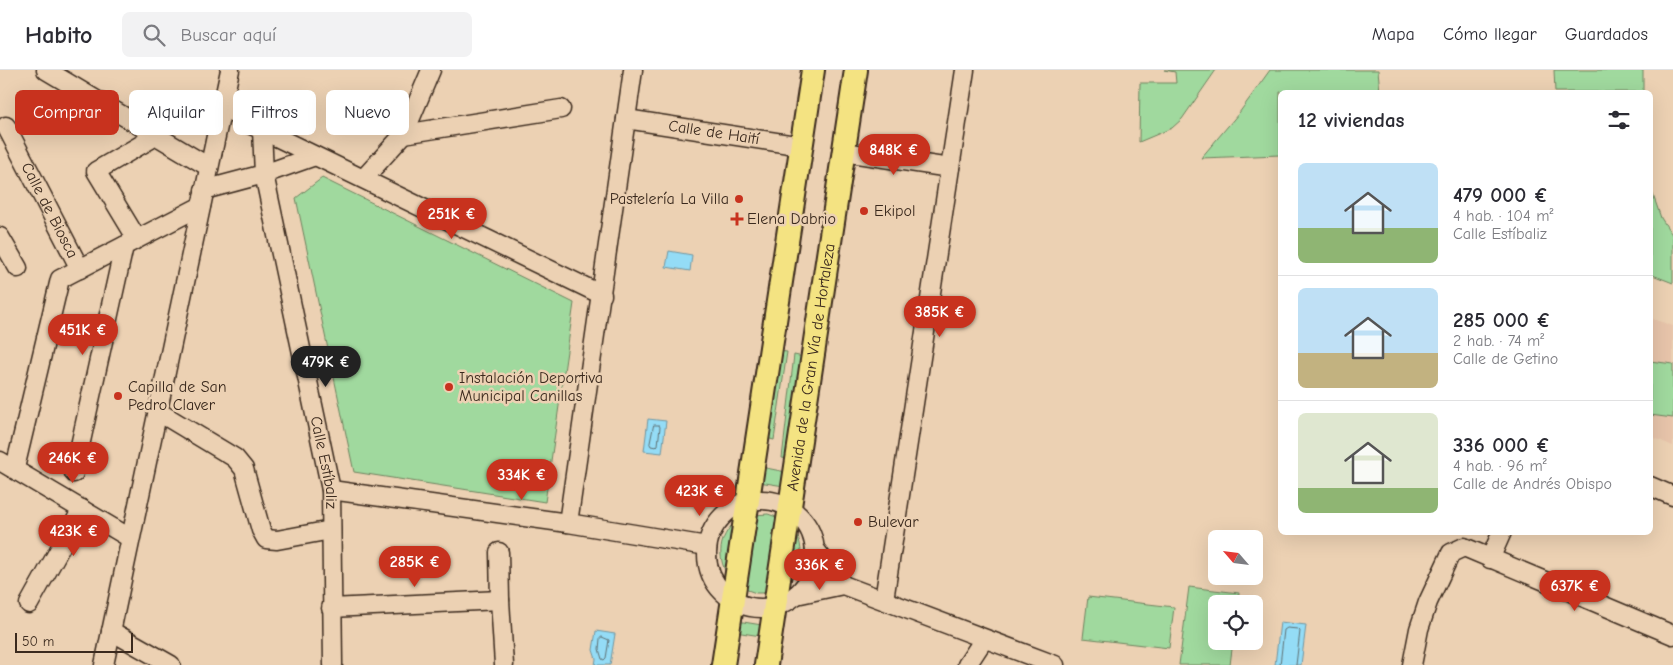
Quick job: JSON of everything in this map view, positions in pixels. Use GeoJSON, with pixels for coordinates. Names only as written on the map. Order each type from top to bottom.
{"type":"FeatureCollection","features":[{"type":"Feature","properties":{"kind":"main road"},"geometry":{"type":"LineString","coordinates":[[723,665],[813,70]]}},
{"type":"Feature","properties":{"kind":"main road","name":"Avenida de la Gran Vía de Hortaleza"},"geometry":{"type":"LineString","coordinates":[[766,665],[856,70]]}},
{"type":"Feature","properties":{"kind":"street"},"geometry":{"type":"LineString","coordinates":[[46,70],[209,167]]}},
{"type":"Feature","properties":{"kind":"street"},"geometry":{"type":"LineString","coordinates":[[230,70],[223,104],[233,112]]}},
{"type":"Feature","properties":{"kind":"street"},"geometry":{"type":"LineString","coordinates":[[409,122],[431,70]]}},
{"type":"Feature","properties":{"kind":"street"},"geometry":{"type":"LineString","coordinates":[[568,523],[633,70]]}},
{"type":"Feature","properties":{"kind":"street"},"geometry":{"type":"LineString","coordinates":[[884,600],[965,70]]}},
{"type":"Feature","properties":{"kind":"street"},"geometry":{"type":"LineString","coordinates":[[409,133],[562,109]]}},
{"type":"Feature","properties":{"kind":"street","name":"Calle de Haití"},"geometry":{"type":"LineString","coordinates":[[626,119],[802,146]]}},
{"type":"Feature","properties":{"kind":"street","name":"Calle de Biosca"},"geometry":{"type":"LineString","coordinates":[[6,126],[80,269]]}},
{"type":"Feature","properties":{"kind":"street"},"geometry":{"type":"LineString","coordinates":[[104,665],[216,135]]}},
{"type":"Feature","properties":{"kind":"street","name":"Calle Estíbaliz"},"geometry":{"type":"LineString","coordinates":[[262,135],[264,174],[331,490],[333,665]]}},
{"type":"Feature","properties":{"kind":"street"},"geometry":{"type":"LineString","coordinates":[[272,135],[602,295]]}},
{"type":"Feature","properties":{"kind":"street"},"geometry":{"type":"LineString","coordinates":[[364,178],[403,135]]}},
{"type":"Feature","properties":{"kind":"street"},"geometry":{"type":"LineString","coordinates":[[74,473],[130,242],[96,171],[156,136]]}},
{"type":"Feature","properties":{"kind":"street"},"geometry":{"type":"LineString","coordinates":[[844,152],[950,168]]}},
{"type":"Feature","properties":{"kind":"street","name":"Calle de Biosca"},"geometry":{"type":"LineString","coordinates":[[130,538],[7,464],[60,278],[130,242],[203,198],[315,156]]}},
{"type":"Feature","properties":{"kind":"street"},"geometry":{"type":"LineString","coordinates":[[0,237],[18,268]]}},
{"type":"Feature","properties":{"kind":"street"},"geometry":{"type":"LineString","coordinates":[[157,411],[235,458],[244,469],[261,530],[266,539],[277,540],[331,530]]}},
{"type":"Feature","properties":{"kind":"street"},"geometry":{"type":"LineString","coordinates":[[1653,487],[1673,496]]}},
{"type":"Feature","properties":{"kind":"street"},"geometry":{"type":"LineString","coordinates":[[331,490],[568,523],[707,546]]}},
{"type":"Feature","properties":{"kind":"street"},"geometry":{"type":"LineString","coordinates":[[759,499],[776,502],[790,508],[807,526],[812,538],[815,549],[815,564],[810,578],[796,595],[787,602],[775,607],[762,608],[746,605],[732,599],[721,590],[709,572],[707,546],[711,530],[720,517],[730,508],[747,501],[759,499]]}},
{"type":"Feature","properties":{"kind":"street"},"geometry":{"type":"LineString","coordinates":[[33,597],[82,509]]}},
{"type":"Feature","properties":{"kind":"street"},"geometry":{"type":"LineString","coordinates":[[1490,559],[1501,535]]}},
{"type":"Feature","properties":{"kind":"street"},"geometry":{"type":"LineString","coordinates":[[1412,665],[1419,629],[1428,602],[1451,553],[1464,547],[1673,636]]}},
{"type":"Feature","properties":{"kind":"street"},"geometry":{"type":"LineString","coordinates":[[815,549],[843,585],[1055,665]]}},
{"type":"Feature","properties":{"kind":"street"},"geometry":{"type":"LineString","coordinates":[[499,552],[504,665]]}},
{"type":"Feature","properties":{"kind":"street"},"geometry":{"type":"LineString","coordinates":[[796,595],[843,585]]}},
{"type":"Feature","properties":{"kind":"street"},"geometry":{"type":"LineString","coordinates":[[331,608],[500,600]]}},
{"type":"Feature","properties":{"kind":"street"},"geometry":{"type":"LineString","coordinates":[[111,631],[171,665]]}},
{"type":"Feature","properties":{"kind":"street"},"geometry":{"type":"LineString","coordinates":[[967,665],[984,639]]}},
{"type":"Feature","properties":{"kind":"shaded area"},"geometry":{"type":"Polygon","coordinates":[[[1653,319],[1673,326],[1673,446],[1653,437],[1653,319]]]}},
{"type":"Feature","properties":{"kind":"green space"},"geometry":{"type":"Polygon","coordinates":[[[1164,70],[1216,70],[1182,119],[1172,128],[1139,142],[1140,83],[1176,83],[1175,72],[1164,70]]]}},
{"type":"Feature","properties":{"kind":"green space"},"geometry":{"type":"Polygon","coordinates":[[[1270,70],[1378,70],[1380,90],[1278,90],[1278,155],[1201,158],[1239,113],[1270,70]]]}},
{"type":"Feature","properties":{"kind":"green space"},"geometry":{"type":"Polygon","coordinates":[[[1554,70],[1643,70],[1643,90],[1555,90],[1554,70]]]}},
{"type":"Feature","properties":{"kind":"green space","name":"Instalación Deportiva Municipal Canillas"},"geometry":{"type":"Polygon","coordinates":[[[322,178],[574,303],[545,502],[354,472],[296,198],[322,178]]]}},
{"type":"Feature","properties":{"kind":"green space"},"geometry":{"type":"Polygon","coordinates":[[[1653,195],[1661,218],[1673,236],[1673,283],[1653,275],[1653,195]]]}},
{"type":"Feature","properties":{"kind":"green space"},"geometry":{"type":"Polygon","coordinates":[[[778,351],[787,352],[774,440],[766,438],[778,351]]]}},
{"type":"Feature","properties":{"kind":"green space"},"geometry":{"type":"Polygon","coordinates":[[[794,355],[804,357],[788,459],[782,458],[794,355]]]}},
{"type":"Feature","properties":{"kind":"green space"},"geometry":{"type":"Polygon","coordinates":[[[1653,361],[1673,364],[1673,418],[1653,415],[1653,361]]]}},
{"type":"Feature","properties":{"kind":"green space"},"geometry":{"type":"Polygon","coordinates":[[[761,467],[786,472],[784,486],[759,482],[761,467]]]}},
{"type":"Feature","properties":{"kind":"green space"},"geometry":{"type":"Polygon","coordinates":[[[768,514],[779,518],[767,593],[756,593],[742,588],[754,515],[768,514]]]}},
{"type":"Feature","properties":{"kind":"green space"},"geometry":{"type":"Polygon","coordinates":[[[734,523],[727,574],[722,561],[721,547],[725,535],[734,523]]]}},
{"type":"Feature","properties":{"kind":"green space"},"geometry":{"type":"Polygon","coordinates":[[[794,529],[801,552],[795,573],[786,586],[794,529]]]}},
{"type":"Feature","properties":{"kind":"green space"},"geometry":{"type":"Polygon","coordinates":[[[1189,587],[1239,593],[1239,595],[1208,595],[1208,650],[1232,650],[1230,665],[1179,665],[1189,587]]]}},
{"type":"Feature","properties":{"kind":"green space"},"geometry":{"type":"Polygon","coordinates":[[[1088,597],[1174,607],[1169,648],[1083,638],[1088,597]]]}},
{"type":"Feature","properties":{"kind":"green space"},"geometry":{"type":"Polygon","coordinates":[[[737,621],[762,625],[761,636],[735,632],[737,621]]]}},
{"type":"Feature","properties":{"kind":"water"},"geometry":{"type":"Polygon","coordinates":[[[669,251],[692,255],[690,271],[666,267],[669,251]]]}},
{"type":"Feature","properties":{"kind":"water"},"geometry":{"type":"Polygon","coordinates":[[[648,419],[666,421],[662,453],[644,451],[648,419]]]}},
{"type":"Feature","properties":{"kind":"water"},"geometry":{"type":"Polygon","coordinates":[[[1280,622],[1306,625],[1301,665],[1275,665],[1280,622]]]}},
{"type":"Feature","properties":{"kind":"water"},"geometry":{"type":"Polygon","coordinates":[[[596,631],[615,634],[610,665],[595,665],[596,659],[593,650],[596,631]]]}},
{"type":"Feature","properties":{"kind":"place","name":"Pastelería La Villa"},"geometry":{"type":"Point","coordinates":[739,199]}},
{"type":"Feature","properties":{"kind":"place","name":"Ekipol"},"geometry":{"type":"Point","coordinates":[864,211]}},
{"type":"Feature","properties":{"kind":"place","name":"Elena Dabrio"},"geometry":{"type":"Point","coordinates":[737,219]}},
{"type":"Feature","properties":{"kind":"place","name":"Instalación Deportiva Municipal Canillas"},"geometry":{"type":"Point","coordinates":[449,387]}},
{"type":"Feature","properties":{"kind":"place","name":"Capilla de San Pedro Claver"},"geometry":{"type":"Point","coordinates":[118,396]}},
{"type":"Feature","properties":{"kind":"place","name":"Bulevar"},"geometry":{"type":"Point","coordinates":[858,522]}}]}
